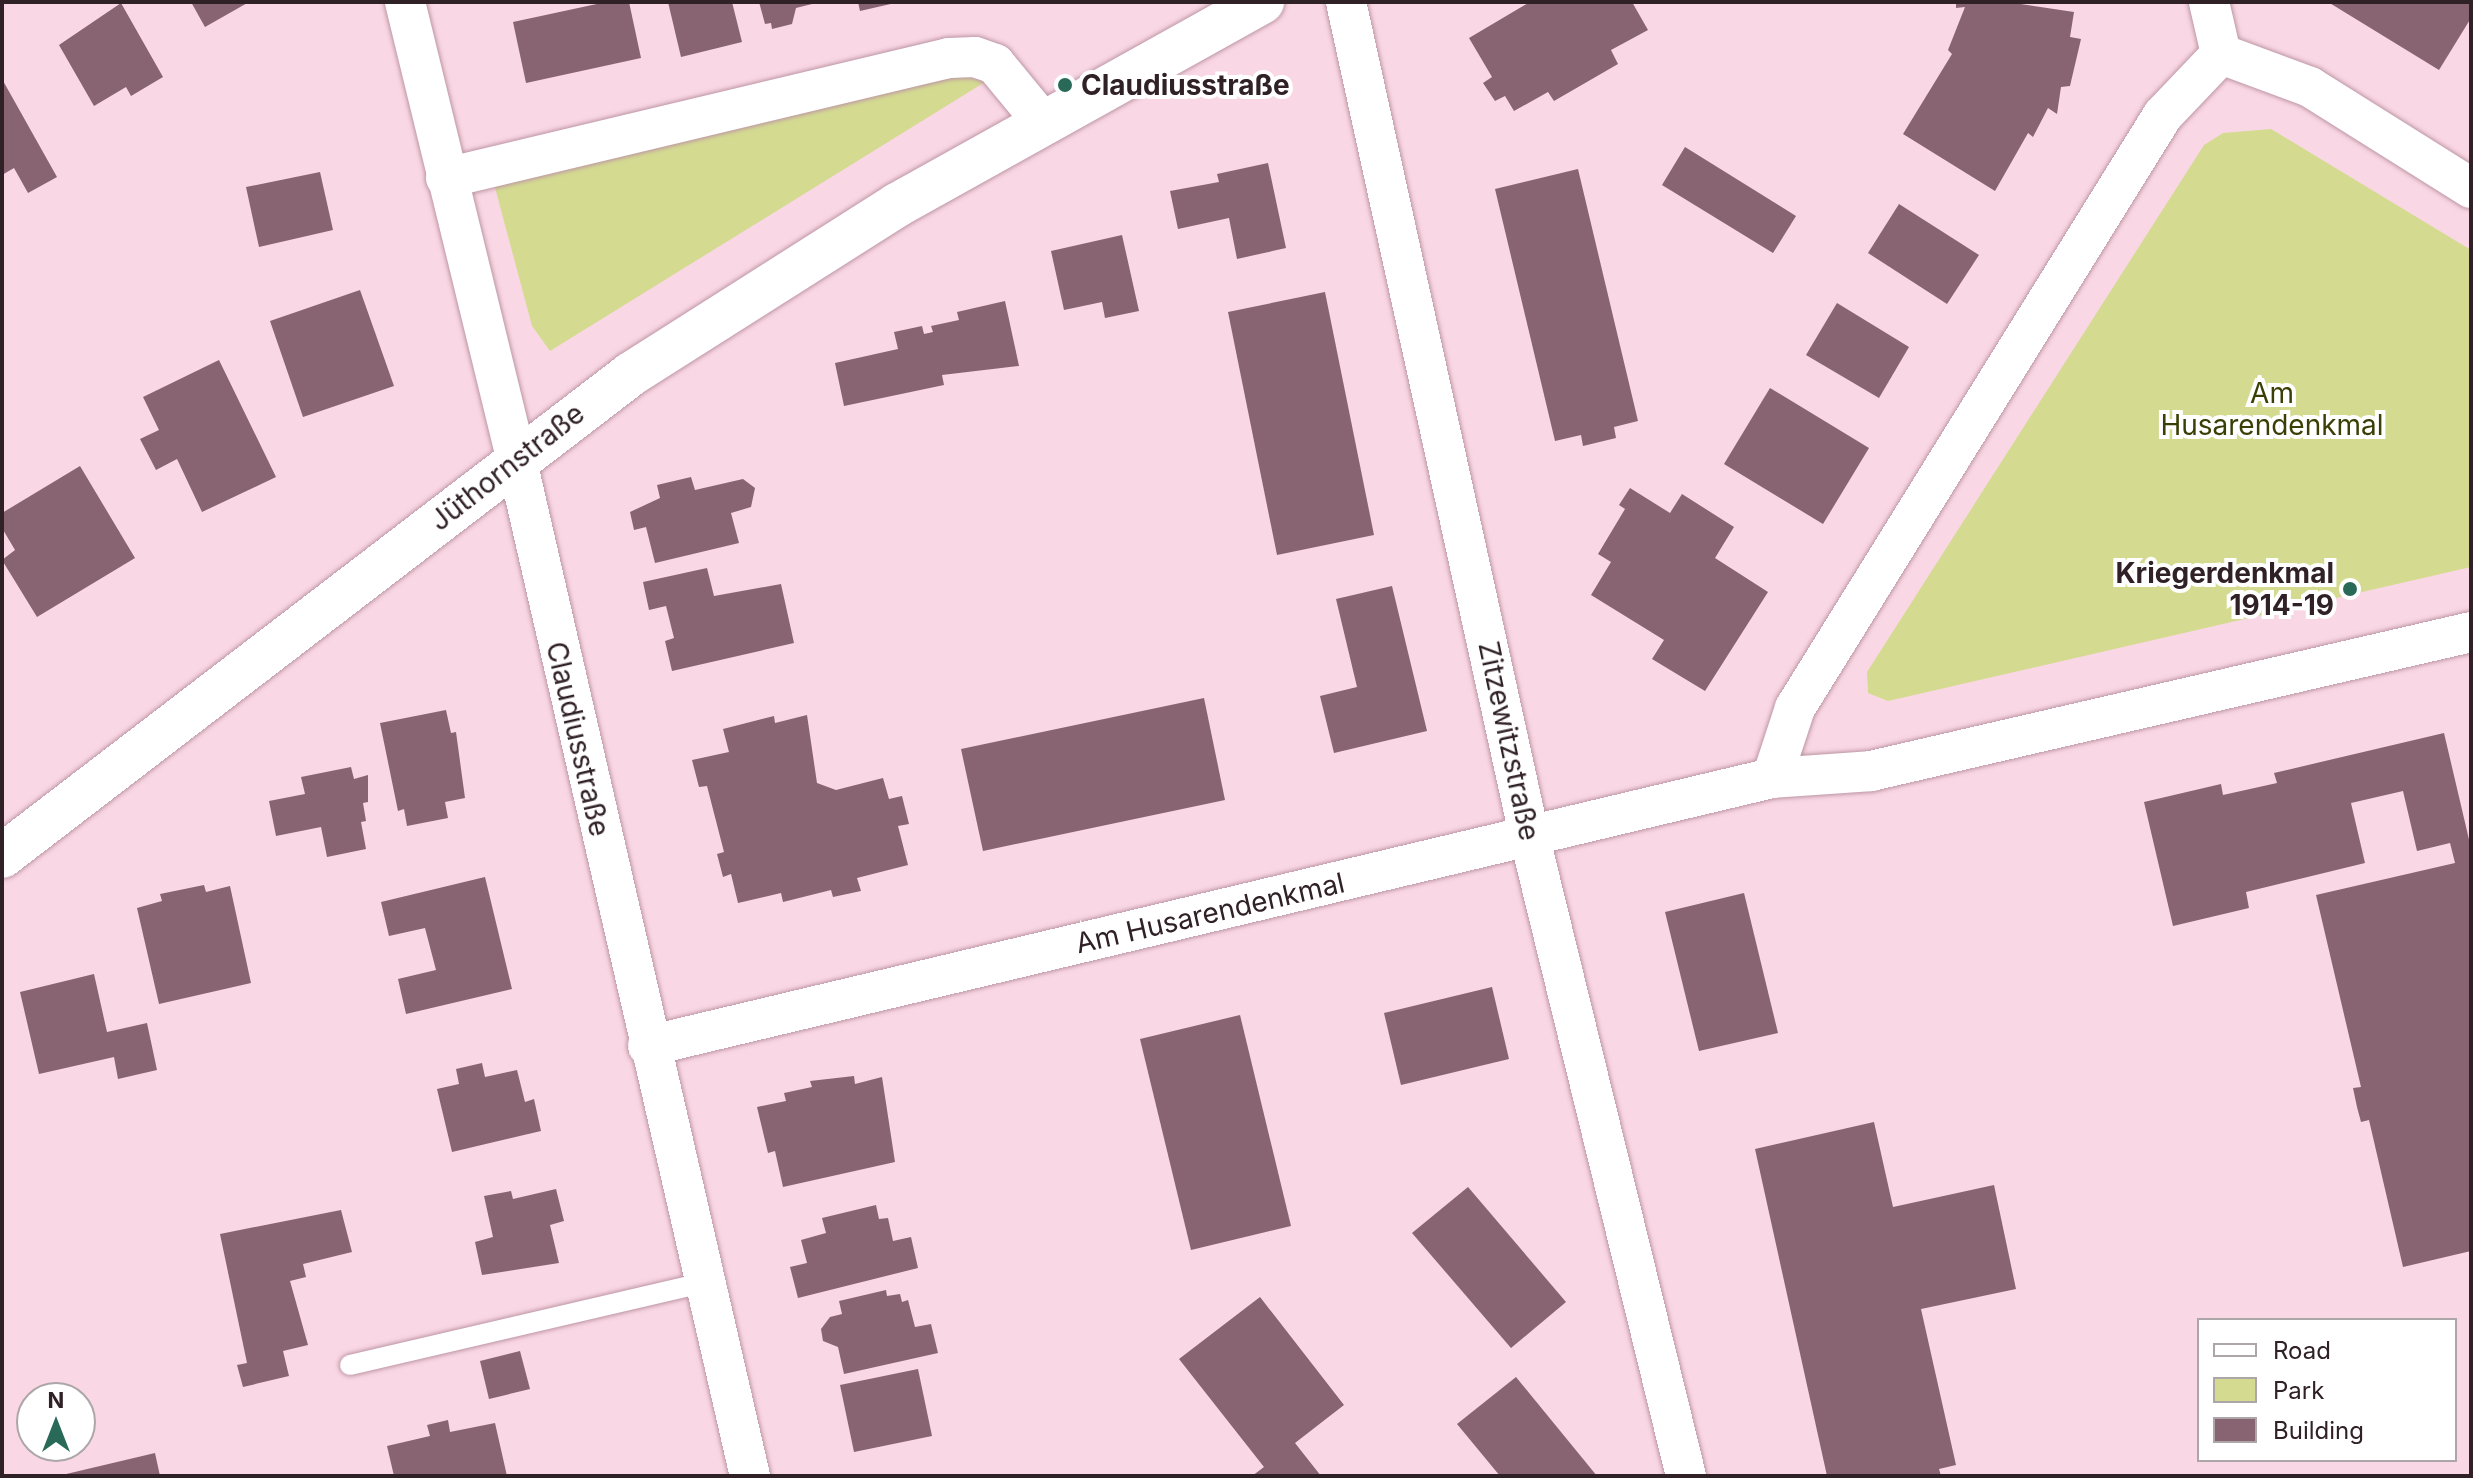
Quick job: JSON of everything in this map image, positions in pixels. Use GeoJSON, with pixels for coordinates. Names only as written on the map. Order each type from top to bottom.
{"type":"FeatureCollection","features":[{"type":"Feature","properties":{"kind":"street","name":"Claudiusstraße"},"geometry":{"type":"LineString","coordinates":[[405,2],[516,457],[648,1046],[750,1476]]}},
{"type":"Feature","properties":{"kind":"street","name":"Jüthornstraße"},"geometry":{"type":"LineString","coordinates":[[2,856],[516,457],[631,374],[897,205],[1042,121],[1262,2]]}},
{"type":"Feature","properties":{"kind":"street","name":"Zitzewitzstraße"},"geometry":{"type":"LineString","coordinates":[[1346,2],[1530,839],[1686,1476]]}},
{"type":"Feature","properties":{"kind":"street"},"geometry":{"type":"LineString","coordinates":[[2209,2],[2221,54]]}},
{"type":"Feature","properties":{"kind":"street"},"geometry":{"type":"LineString","coordinates":[[2221,54],[2310,87],[2471,188]]}},
{"type":"Feature","properties":{"kind":"street"},"geometry":{"type":"LineString","coordinates":[[1772,778],[1795,708],[2163,115],[2221,54]]}},
{"type":"Feature","properties":{"kind":"street"},"geometry":{"type":"LineString","coordinates":[[446,178],[949,58],[975,57],[995,64],[1042,121]]}},
{"type":"Feature","properties":{"kind":"street","name":"Am Husarendenkmal"},"geometry":{"type":"LineString","coordinates":[[648,1046],[1530,839],[1772,778],[1871,771],[2471,632]]}},
{"type":"Feature","properties":{"kind":"lane"},"geometry":{"type":"LineString","coordinates":[[350,1365],[706,1282]]}},
{"type":"Feature","properties":{"kind":"green space"},"geometry":{"type":"Polygon","coordinates":[[[952,73],[985,82],[550,351],[532,326],[494,184],[952,73]]]}},
{"type":"Feature","properties":{"kind":"green space","name":"Am Husarendenkmal"},"geometry":{"type":"Polygon","coordinates":[[[2271,129],[2471,250],[2471,567],[1888,701],[1868,693],[1867,672],[2204,145],[2223,133],[2271,129]]]}},
{"type":"Feature","properties":{"kind":"building"},"geometry":{"type":"Polygon","coordinates":[[[191,2],[249,2],[205,27],[191,2]]]}},
{"type":"Feature","properties":{"kind":"building"},"geometry":{"type":"Polygon","coordinates":[[[606,2],[629,2],[641,58],[526,83],[513,22],[606,2]]]}},
{"type":"Feature","properties":{"kind":"building"},"geometry":{"type":"Polygon","coordinates":[[[668,2],[732,2],[742,42],[681,57],[668,2]]]}},
{"type":"Feature","properties":{"kind":"building"},"geometry":{"type":"Polygon","coordinates":[[[759,2],[816,3],[796,8],[792,24],[772,29],[771,23],[765,24],[759,2]]]}},
{"type":"Feature","properties":{"kind":"building"},"geometry":{"type":"Polygon","coordinates":[[[858,2],[895,2],[895,3],[860,11],[858,2]]]}},
{"type":"Feature","properties":{"kind":"building"},"geometry":{"type":"Polygon","coordinates":[[[1530,2],[1632,2],[1648,30],[1611,50],[1618,64],[1554,101],[1548,92],[1514,111],[1505,96],[1495,101],[1483,83],[1492,77],[1469,38],[1530,2]]]}},
{"type":"Feature","properties":{"kind":"building"},"geometry":{"type":"Polygon","coordinates":[[[1956,2],[2007,2],[2074,12],[2070,37],[2081,39],[2070,86],[2061,87],[2057,114],[2048,108],[2033,137],[2028,133],[1995,191],[1903,134],[1952,54],[1948,50],[1965,7],[1956,8],[1956,2]]]}},
{"type":"Feature","properties":{"kind":"building"},"geometry":{"type":"Polygon","coordinates":[[[2328,2],[2471,2],[2471,18],[2439,70],[2328,2]]]}},
{"type":"Feature","properties":{"kind":"building"},"geometry":{"type":"Polygon","coordinates":[[[121,3],[163,77],[131,96],[126,87],[94,106],[59,45],[121,3]]]}},
{"type":"Feature","properties":{"kind":"building"},"geometry":{"type":"Polygon","coordinates":[[[2,79],[57,177],[28,193],[14,168],[2,175],[2,79]]]}},
{"type":"Feature","properties":{"kind":"building"},"geometry":{"type":"Polygon","coordinates":[[[1685,147],[1796,216],[1773,253],[1662,185],[1685,147]]]}},
{"type":"Feature","properties":{"kind":"building"},"geometry":{"type":"Polygon","coordinates":[[[1268,163],[1286,248],[1237,259],[1229,218],[1178,229],[1170,191],[1219,182],[1217,174],[1268,163]]]}},
{"type":"Feature","properties":{"kind":"building"},"geometry":{"type":"Polygon","coordinates":[[[1578,169],[1638,421],[1614,427],[1616,438],[1583,446],[1581,435],[1555,441],[1495,189],[1578,169]]]}},
{"type":"Feature","properties":{"kind":"building"},"geometry":{"type":"Polygon","coordinates":[[[320,172],[333,230],[259,247],[246,187],[320,172]]]}},
{"type":"Feature","properties":{"kind":"building"},"geometry":{"type":"Polygon","coordinates":[[[1899,204],[1979,255],[1947,304],[1868,253],[1899,204]]]}},
{"type":"Feature","properties":{"kind":"building"},"geometry":{"type":"Polygon","coordinates":[[[1122,235],[1139,311],[1105,318],[1102,302],[1064,310],[1051,251],[1122,235]]]}},
{"type":"Feature","properties":{"kind":"building"},"geometry":{"type":"Polygon","coordinates":[[[360,290],[394,386],[303,417],[270,321],[360,290]]]}},
{"type":"Feature","properties":{"kind":"building"},"geometry":{"type":"Polygon","coordinates":[[[1325,292],[1374,535],[1277,555],[1228,312],[1325,292]]]}},
{"type":"Feature","properties":{"kind":"building"},"geometry":{"type":"Polygon","coordinates":[[[1005,301],[1019,366],[942,375],[944,385],[844,406],[835,363],[898,349],[894,332],[922,326],[924,334],[933,332],[931,326],[959,320],[957,312],[1005,301]]]}},
{"type":"Feature","properties":{"kind":"building"},"geometry":{"type":"Polygon","coordinates":[[[1837,303],[1909,347],[1879,398],[1806,355],[1837,303]]]}},
{"type":"Feature","properties":{"kind":"building"},"geometry":{"type":"Polygon","coordinates":[[[219,360],[276,477],[202,512],[177,459],[156,470],[140,439],[159,430],[143,397],[219,360]]]}},
{"type":"Feature","properties":{"kind":"building"},"geometry":{"type":"Polygon","coordinates":[[[1770,388],[1869,448],[1823,524],[1724,464],[1770,388]]]}},
{"type":"Feature","properties":{"kind":"building"},"geometry":{"type":"Polygon","coordinates":[[[80,466],[135,558],[37,617],[2,560],[15,550],[2,528],[2,513],[80,466]]]}},
{"type":"Feature","properties":{"kind":"building"},"geometry":{"type":"Polygon","coordinates":[[[691,477],[695,490],[743,479],[755,488],[751,507],[731,513],[739,543],[655,563],[646,527],[634,530],[630,512],[660,498],[657,485],[691,477]]]}},
{"type":"Feature","properties":{"kind":"building"},"geometry":{"type":"Polygon","coordinates":[[[1630,488],[1670,513],[1682,494],[1734,527],[1715,558],[1768,592],[1705,691],[1652,659],[1664,640],[1591,595],[1611,562],[1598,554],[1625,509],[1619,505],[1630,488]]]}},
{"type":"Feature","properties":{"kind":"building"},"geometry":{"type":"Polygon","coordinates":[[[707,568],[714,596],[781,584],[794,643],[672,671],[665,641],[674,638],[666,606],[649,610],[643,582],[707,568]]]}},
{"type":"Feature","properties":{"kind":"building"},"geometry":{"type":"Polygon","coordinates":[[[1392,586],[1427,731],[1334,753],[1320,696],[1357,687],[1336,599],[1392,586]]]}},
{"type":"Feature","properties":{"kind":"building"},"geometry":{"type":"Polygon","coordinates":[[[1204,698],[1225,800],[983,851],[961,749],[1204,698]]]}},
{"type":"Feature","properties":{"kind":"building"},"geometry":{"type":"Polygon","coordinates":[[[446,710],[451,733],[456,732],[465,798],[445,802],[448,818],[407,826],[404,809],[398,811],[380,723],[446,710]]]}},
{"type":"Feature","properties":{"kind":"building"},"geometry":{"type":"Polygon","coordinates":[[[807,715],[817,783],[836,790],[883,778],[889,799],[902,796],[909,824],[898,826],[908,865],[857,878],[861,891],[833,897],[831,890],[783,902],[781,893],[738,903],[731,874],[723,877],[717,854],[724,852],[707,786],[699,787],[692,760],[729,752],[723,729],[774,716],[775,723],[807,715]]]}},
{"type":"Feature","properties":{"kind":"building"},"geometry":{"type":"Polygon","coordinates":[[[2444,733],[2471,848],[2471,1251],[2403,1267],[2369,1120],[2361,1122],[2357,1107],[2353,1088],[2361,1087],[2316,895],[2455,863],[2450,843],[2417,851],[2403,791],[2351,803],[2365,863],[2246,892],[2249,908],[2173,926],[2144,802],[2221,784],[2223,795],[2277,783],[2274,773],[2444,733]]]}},
{"type":"Feature","properties":{"kind":"building"},"geometry":{"type":"Polygon","coordinates":[[[351,767],[354,779],[368,775],[368,802],[363,803],[366,821],[361,822],[366,849],[327,857],[321,827],[276,836],[269,801],[305,794],[301,777],[351,767]]]}},
{"type":"Feature","properties":{"kind":"building"},"geometry":{"type":"Polygon","coordinates":[[[485,877],[512,989],[406,1014],[398,979],[436,970],[425,928],[389,936],[381,902],[485,877]]]}},
{"type":"Feature","properties":{"kind":"building"},"geometry":{"type":"Polygon","coordinates":[[[204,885],[206,892],[230,886],[251,983],[159,1004],[137,908],[162,901],[160,894],[204,885]]]}},
{"type":"Feature","properties":{"kind":"building"},"geometry":{"type":"Polygon","coordinates":[[[1744,893],[1778,1033],[1699,1051],[1665,912],[1744,893]]]}},
{"type":"Feature","properties":{"kind":"building"},"geometry":{"type":"Polygon","coordinates":[[[94,974],[107,1032],[147,1023],[157,1070],[118,1079],[114,1057],[39,1074],[20,992],[94,974]]]}},
{"type":"Feature","properties":{"kind":"building"},"geometry":{"type":"Polygon","coordinates":[[[1492,987],[1509,1059],[1401,1085],[1384,1013],[1492,987]]]}},
{"type":"Feature","properties":{"kind":"building"},"geometry":{"type":"Polygon","coordinates":[[[1240,1015],[1291,1226],[1191,1250],[1140,1039],[1240,1015]]]}},
{"type":"Feature","properties":{"kind":"building"},"geometry":{"type":"Polygon","coordinates":[[[482,1063],[485,1077],[517,1070],[525,1102],[534,1099],[541,1131],[452,1152],[437,1089],[459,1084],[456,1069],[482,1063]]]}},
{"type":"Feature","properties":{"kind":"building"},"geometry":{"type":"Polygon","coordinates":[[[854,1076],[855,1084],[882,1077],[895,1162],[783,1187],[775,1151],[768,1153],[757,1107],[786,1101],[784,1093],[812,1087],[810,1081],[854,1076]]]}},
{"type":"Feature","properties":{"kind":"building"},"geometry":{"type":"Polygon","coordinates":[[[1874,1122],[1893,1207],[1994,1185],[2016,1289],[1921,1309],[1956,1465],[1939,1469],[1941,1476],[1827,1476],[1755,1149],[1874,1122]]]}},
{"type":"Feature","properties":{"kind":"building"},"geometry":{"type":"Polygon","coordinates":[[[1468,1187],[1566,1302],[1511,1348],[1412,1233],[1468,1187]]]}},
{"type":"Feature","properties":{"kind":"building"},"geometry":{"type":"Polygon","coordinates":[[[556,1189],[564,1221],[550,1225],[559,1263],[482,1275],[475,1242],[493,1237],[484,1196],[511,1191],[513,1199],[556,1189]]]}},
{"type":"Feature","properties":{"kind":"building"},"geometry":{"type":"Polygon","coordinates":[[[876,1205],[879,1219],[888,1218],[893,1241],[911,1237],[918,1268],[798,1298],[790,1267],[807,1263],[801,1240],[826,1233],[822,1218],[876,1205]]]}},
{"type":"Feature","properties":{"kind":"building"},"geometry":{"type":"Polygon","coordinates":[[[341,1210],[352,1252],[303,1264],[306,1277],[290,1281],[308,1345],[283,1351],[289,1376],[243,1387],[237,1365],[247,1363],[220,1234],[341,1210]]]}},
{"type":"Feature","properties":{"kind":"building"},"geometry":{"type":"Polygon","coordinates":[[[886,1290],[887,1296],[900,1294],[902,1302],[908,1300],[915,1327],[931,1324],[938,1353],[844,1374],[838,1347],[823,1341],[821,1329],[830,1317],[842,1314],[839,1301],[886,1290]]]}},
{"type":"Feature","properties":{"kind":"building"},"geometry":{"type":"Polygon","coordinates":[[[1260,1297],[1344,1405],[1295,1443],[1321,1476],[1252,1476],[1264,1467],[1179,1359],[1260,1297]]]}},
{"type":"Feature","properties":{"kind":"building"},"geometry":{"type":"Polygon","coordinates":[[[520,1351],[530,1389],[489,1399],[480,1361],[520,1351]]]}},
{"type":"Feature","properties":{"kind":"building"},"geometry":{"type":"Polygon","coordinates":[[[918,1369],[932,1436],[854,1452],[840,1385],[918,1369]]]}},
{"type":"Feature","properties":{"kind":"building"},"geometry":{"type":"Polygon","coordinates":[[[1516,1377],[1597,1476],[1500,1476],[1457,1424],[1516,1377]]]}},
{"type":"Feature","properties":{"kind":"building"},"geometry":{"type":"Polygon","coordinates":[[[448,1420],[450,1432],[495,1423],[507,1476],[394,1476],[387,1446],[430,1436],[427,1425],[448,1420]]]}},
{"type":"Feature","properties":{"kind":"building"},"geometry":{"type":"Polygon","coordinates":[[[155,1453],[160,1476],[62,1476],[62,1475],[155,1453]]]}},
{"type":"Feature","properties":{"kind":"place","name":"Claudiusstraße"},"geometry":{"type":"Point","coordinates":[1065,85]}},
{"type":"Feature","properties":{"kind":"place","name":"Kriegerdenkmal 1914-19"},"geometry":{"type":"Point","coordinates":[2350,589]}}]}
